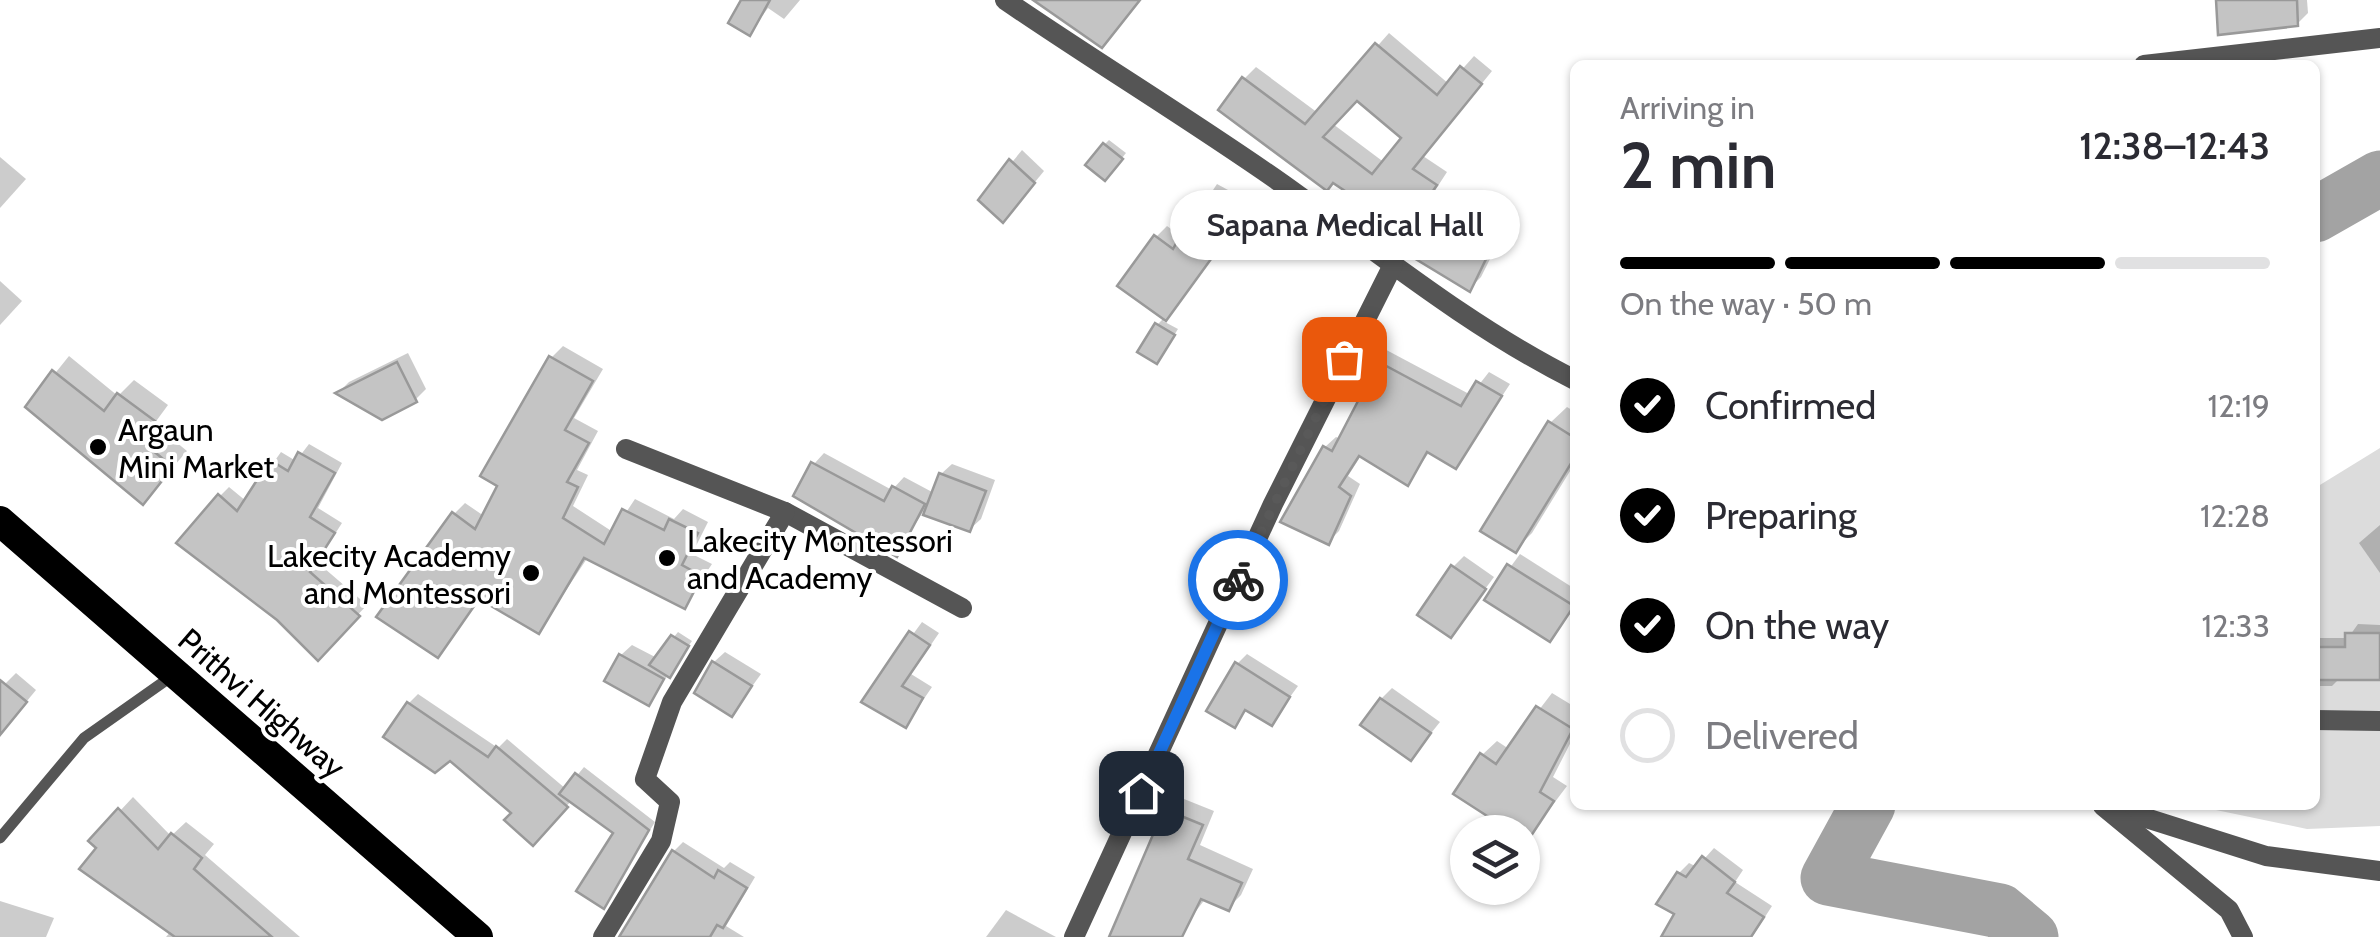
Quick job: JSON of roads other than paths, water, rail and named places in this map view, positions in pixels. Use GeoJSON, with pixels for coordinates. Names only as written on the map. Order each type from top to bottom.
{"type":"FeatureCollection","features":[{"type":"Feature","properties":{"kind":"highway","name":"Prithvi Highway"},"geometry":{"type":"LineString","coordinates":[[0,522],[478,937]]}},
{"type":"Feature","properties":{"kind":"street"},"geometry":{"type":"LineString","coordinates":[[1005,0],[1206,131],[1393,265],[1538,362],[1570,378]]}},
{"type":"Feature","properties":{"kind":"street"},"geometry":{"type":"LineString","coordinates":[[2188,60],[2380,38]]}},
{"type":"Feature","properties":{"kind":"street"},"geometry":{"type":"LineString","coordinates":[[1074,937],[1273,504],[1393,265]]}},
{"type":"Feature","properties":{"kind":"street"},"geometry":{"type":"LineString","coordinates":[[626,449],[785,512],[962,608]]}},
{"type":"Feature","properties":{"kind":"street"},"geometry":{"type":"LineString","coordinates":[[602,937],[660,841],[670,802],[645,778],[672,702],[785,512]]}},
{"type":"Feature","properties":{"kind":"street"},"geometry":{"type":"LineString","coordinates":[[2320,720],[2380,721]]}},
{"type":"Feature","properties":{"kind":"street"},"geometry":{"type":"LineString","coordinates":[[2109,810],[2228,910],[2243,937]]}},
{"type":"Feature","properties":{"kind":"street"},"geometry":{"type":"LineString","coordinates":[[2119,810],[2266,856],[2380,871]]}},
{"type":"Feature","properties":{"kind":"lane"},"geometry":{"type":"LineString","coordinates":[[0,838],[84,738],[176,674]]}},
{"type":"Feature","properties":{"kind":"waterway"},"geometry":{"type":"LineString","coordinates":[[2320,212],[2380,178]]}},
{"type":"Feature","properties":{"kind":"waterway"},"geometry":{"type":"LineString","coordinates":[[1865,810],[1828,878],[2000,911],[2031,937]]}},
{"type":"Feature","properties":{"kind":"place","name":"Sapana Medical Hall"},"geometry":{"type":"Point","coordinates":[1344,359]}},
{"type":"Feature","properties":{"kind":"place","name":"Argaun Mini Market"},"geometry":{"type":"Point","coordinates":[98,447]}},
{"type":"Feature","properties":{"kind":"place","name":"Lakecity Montessori and Academy"},"geometry":{"type":"Point","coordinates":[667,558]}},
{"type":"Feature","properties":{"kind":"place","name":"Lakecity Academy and Montessori"},"geometry":{"type":"Point","coordinates":[531,573]}}]}
